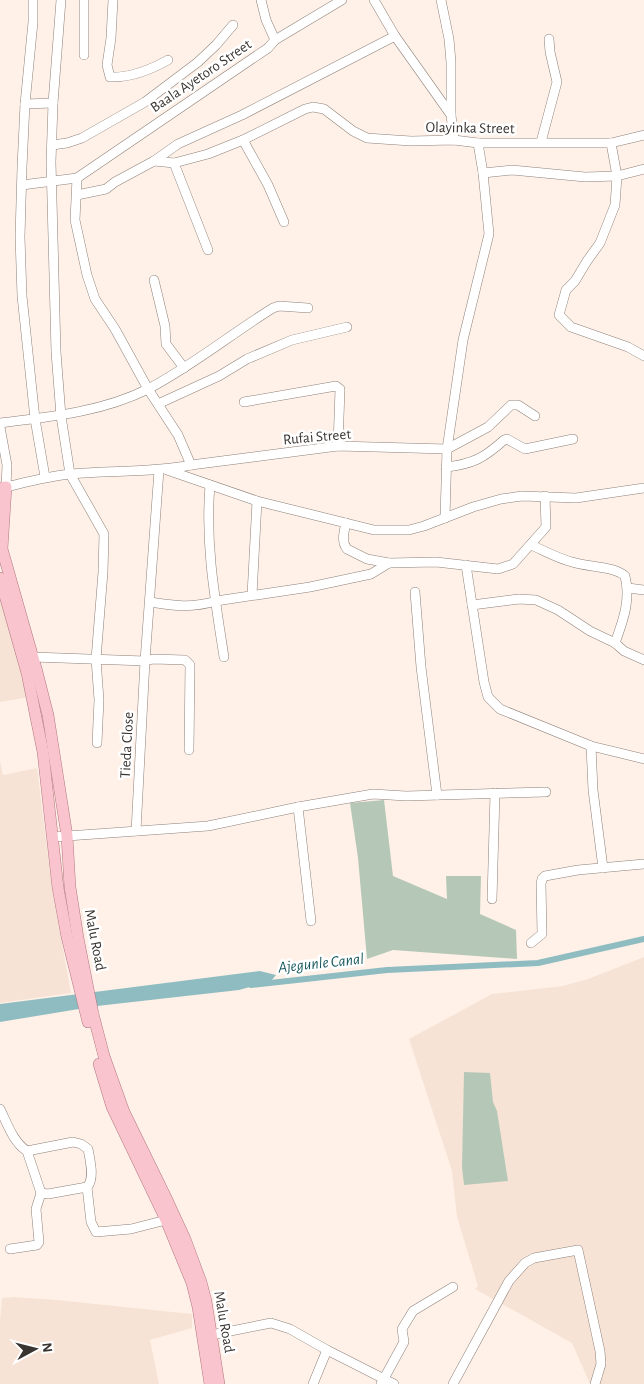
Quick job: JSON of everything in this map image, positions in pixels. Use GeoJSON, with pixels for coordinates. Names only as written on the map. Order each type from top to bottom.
{"type":"FeatureCollection","features":[{"type":"Feature","properties":{"kind":"main road","name":"Malu Road"},"geometry":{"type":"LineString","coordinates":[[3,490],[2,549],[5,565],[33,657],[32,673],[58,888],[90,1015],[124,1112],[156,1188],[166,1220],[192,1283],[220,1384]]}},
{"type":"Feature","properties":{"kind":"main road","name":"Malu Road"},"geometry":{"type":"LineString","coordinates":[[0,578],[32,673],[52,741],[67,836],[70,887],[83,987]]}},
{"type":"Feature","properties":{"kind":"main road","name":"Malu Road"},"geometry":{"type":"LineString","coordinates":[[156,1188],[184,1239],[201,1282],[206,1301],[210,1384]]}},
{"type":"Feature","properties":{"kind":"street"},"geometry":{"type":"LineString","coordinates":[[33,0],[33,22],[25,104],[20,237],[22,296],[35,419],[45,478]]}},
{"type":"Feature","properties":{"kind":"street"},"geometry":{"type":"LineString","coordinates":[[62,0],[53,103],[52,144],[56,352],[61,416],[70,474],[104,534],[96,659],[99,700],[97,743]]}},
{"type":"Feature","properties":{"kind":"street"},"geometry":{"type":"LineString","coordinates":[[84,0],[84,56]]}},
{"type":"Feature","properties":{"kind":"street"},"geometry":{"type":"LineString","coordinates":[[113,0],[111,38],[107,64],[110,77],[126,77],[147,71],[168,60]]}},
{"type":"Feature","properties":{"kind":"street"},"geometry":{"type":"LineString","coordinates":[[261,0],[266,20],[275,40]]}},
{"type":"Feature","properties":{"kind":"street","name":"Baala Ayetoro Street"},"geometry":{"type":"LineString","coordinates":[[77,178],[268,48],[275,40],[342,0]]}},
{"type":"Feature","properties":{"kind":"street"},"geometry":{"type":"LineString","coordinates":[[374,0],[395,36],[451,114]]}},
{"type":"Feature","properties":{"kind":"street"},"geometry":{"type":"LineString","coordinates":[[441,0],[450,54],[451,114],[454,140]]}},
{"type":"Feature","properties":{"kind":"street"},"geometry":{"type":"LineString","coordinates":[[52,144],[67,143],[82,138],[146,102],[198,62],[233,25]]}},
{"type":"Feature","properties":{"kind":"street"},"geometry":{"type":"LineString","coordinates":[[77,195],[106,189],[115,182],[154,161],[178,144],[242,115],[395,36]]}},
{"type":"Feature","properties":{"kind":"street"},"geometry":{"type":"LineString","coordinates":[[541,142],[558,82],[550,52],[549,39]]}},
{"type":"Feature","properties":{"kind":"street"},"geometry":{"type":"LineString","coordinates":[[25,104],[53,103]]}},
{"type":"Feature","properties":{"kind":"street","name":"Olayinka Street"},"geometry":{"type":"LineString","coordinates":[[243,140],[305,109],[313,107],[324,109],[352,131],[367,138],[411,141],[454,140],[478,143],[611,143],[644,135]]}},
{"type":"Feature","properties":{"kind":"street"},"geometry":{"type":"LineString","coordinates":[[154,161],[174,163],[208,154],[243,140],[268,185],[284,222]]}},
{"type":"Feature","properties":{"kind":"street"},"geometry":{"type":"LineString","coordinates":[[445,518],[447,449],[463,340],[489,234],[478,143]]}},
{"type":"Feature","properties":{"kind":"street"},"geometry":{"type":"LineString","coordinates":[[611,143],[617,176],[616,205],[600,243],[586,261],[575,281],[566,290],[558,315],[571,326],[628,347],[644,356]]}},
{"type":"Feature","properties":{"kind":"street"},"geometry":{"type":"LineString","coordinates":[[174,163],[208,250]]}},
{"type":"Feature","properties":{"kind":"street"},"geometry":{"type":"LineString","coordinates":[[483,173],[512,170],[584,177],[617,176],[644,169]]}},
{"type":"Feature","properties":{"kind":"street"},"geometry":{"type":"LineString","coordinates":[[22,185],[77,178],[76,220],[87,275],[95,299],[115,329],[148,389],[178,435],[191,465]]}},
{"type":"Feature","properties":{"kind":"street"},"geometry":{"type":"LineString","coordinates":[[154,280],[163,318],[166,344],[184,368]]}},
{"type":"Feature","properties":{"kind":"street"},"geometry":{"type":"LineString","coordinates":[[308,308],[288,306],[274,308],[184,368],[148,389],[118,401],[61,416],[0,425],[7,465],[3,490],[45,478],[70,474],[163,470],[256,501],[374,530],[394,531],[424,526],[473,507],[501,499],[528,495],[593,496],[644,488]]}},
{"type":"Feature","properties":{"kind":"street"},"geometry":{"type":"LineString","coordinates":[[158,404],[219,376],[247,359],[283,344],[347,327]]}},
{"type":"Feature","properties":{"kind":"street"},"geometry":{"type":"LineString","coordinates":[[244,402],[336,386],[340,389],[338,446]]}},
{"type":"Feature","properties":{"kind":"street"},"geometry":{"type":"LineString","coordinates":[[447,449],[488,427],[511,405],[518,405],[535,416]]}},
{"type":"Feature","properties":{"kind":"street"},"geometry":{"type":"LineString","coordinates":[[446,467],[462,465],[487,455],[507,439],[523,448],[573,439]]}},
{"type":"Feature","properties":{"kind":"street","name":"Rufai Street"},"geometry":{"type":"LineString","coordinates":[[163,470],[338,446],[447,449]]}},
{"type":"Feature","properties":{"kind":"street","name":"Tieda Close"},"geometry":{"type":"LineString","coordinates":[[136,831],[145,661],[163,470]]}},
{"type":"Feature","properties":{"kind":"street"},"geometry":{"type":"LineString","coordinates":[[210,485],[208,505],[209,560],[224,657]]}},
{"type":"Feature","properties":{"kind":"street"},"geometry":{"type":"LineString","coordinates":[[346,523],[343,543],[347,549],[367,559],[389,563],[436,562],[498,569],[514,564],[546,527],[545,496]]}},
{"type":"Feature","properties":{"kind":"street"},"geometry":{"type":"LineString","coordinates":[[252,595],[256,501]]}},
{"type":"Feature","properties":{"kind":"street"},"geometry":{"type":"LineString","coordinates":[[531,545],[558,558],[622,572],[628,588],[626,611],[615,643]]}},
{"type":"Feature","properties":{"kind":"street"},"geometry":{"type":"LineString","coordinates":[[150,602],[190,607],[371,574],[389,563]]}},
{"type":"Feature","properties":{"kind":"street"},"geometry":{"type":"LineString","coordinates":[[466,565],[488,697],[500,709],[591,746],[644,759]]}},
{"type":"Feature","properties":{"kind":"street"},"geometry":{"type":"LineString","coordinates":[[628,588],[644,590]]}},
{"type":"Feature","properties":{"kind":"street"},"geometry":{"type":"LineString","coordinates":[[416,592],[422,667],[437,795]]}},
{"type":"Feature","properties":{"kind":"street"},"geometry":{"type":"LineString","coordinates":[[472,605],[519,599],[536,600],[558,610],[590,631],[615,643],[624,651],[644,660]]}},
{"type":"Feature","properties":{"kind":"street"},"geometry":{"type":"LineString","coordinates":[[33,657],[145,661],[153,659],[185,660],[190,665],[189,750]]}},
{"type":"Feature","properties":{"kind":"street"},"geometry":{"type":"LineString","coordinates":[[591,746],[593,790],[603,868]]}},
{"type":"Feature","properties":{"kind":"street"},"geometry":{"type":"LineString","coordinates":[[53,837],[208,826],[298,807],[373,794],[406,796],[546,792]]}},
{"type":"Feature","properties":{"kind":"street"},"geometry":{"type":"LineString","coordinates":[[492,899],[495,793]]}},
{"type":"Feature","properties":{"kind":"street"},"geometry":{"type":"LineString","coordinates":[[298,807],[311,922]]}},
{"type":"Feature","properties":{"kind":"street"},"geometry":{"type":"LineString","coordinates":[[531,944],[541,936],[543,930],[542,879],[545,876],[644,864]]}},
{"type":"Feature","properties":{"kind":"street"},"geometry":{"type":"LineString","coordinates":[[0,1109],[15,1140],[27,1151],[41,1193],[36,1209],[39,1242],[37,1245],[10,1249]]}},
{"type":"Feature","properties":{"kind":"street"},"geometry":{"type":"LineString","coordinates":[[27,1151],[73,1142],[81,1144],[88,1149],[91,1182],[87,1187],[48,1194],[41,1193]]}},
{"type":"Feature","properties":{"kind":"street"},"geometry":{"type":"LineString","coordinates":[[87,1187],[91,1222],[96,1232],[131,1229],[166,1220]]}},
{"type":"Feature","properties":{"kind":"street"},"geometry":{"type":"LineString","coordinates":[[454,1384],[509,1281],[525,1263],[534,1258],[578,1250],[600,1351],[601,1364],[595,1384]]}},
{"type":"Feature","properties":{"kind":"street"},"geometry":{"type":"LineString","coordinates":[[383,1381],[404,1342],[402,1329],[413,1310],[453,1287]]}},
{"type":"Feature","properties":{"kind":"street"},"geometry":{"type":"LineString","coordinates":[[207,1334],[271,1323],[290,1329],[383,1381],[394,1384]]}},
{"type":"Feature","properties":{"kind":"street"},"geometry":{"type":"LineString","coordinates":[[313,1384],[327,1350]]}},
{"type":"Feature","properties":{"kind":"shaded area"},"geometry":{"type":"Polygon","coordinates":[[[0,586],[29,697],[0,702],[0,586]]]}},
{"type":"Feature","properties":{"kind":"shaded area"},"geometry":{"type":"Polygon","coordinates":[[[0,761],[3,775],[37,768],[52,889],[71,993],[0,1003],[0,761]]]}},
{"type":"Feature","properties":{"kind":"shaded area"},"geometry":{"type":"Polygon","coordinates":[[[644,957],[644,1384],[590,1384],[572,1343],[475,1289],[478,1286],[457,1217],[452,1171],[409,1039],[492,994],[563,986],[588,979],[644,957]]]}},
{"type":"Feature","properties":{"kind":"shaded area"},"geometry":{"type":"Polygon","coordinates":[[[14,1297],[192,1314],[192,1328],[150,1340],[159,1384],[0,1384],[2,1298],[14,1297]]]}},
{"type":"Feature","properties":{"kind":"green space"},"geometry":{"type":"Polygon","coordinates":[[[384,800],[393,876],[447,899],[446,876],[481,876],[480,914],[516,930],[517,959],[393,950],[367,959],[358,858],[350,803],[384,800]]]}},
{"type":"Feature","properties":{"kind":"green space"},"geometry":{"type":"Polygon","coordinates":[[[464,1072],[490,1073],[493,1102],[497,1111],[508,1181],[464,1185],[462,1167],[464,1072]]]}},
{"type":"Feature","properties":{"kind":"water"},"geometry":{"type":"Polygon","coordinates":[[[260,971],[276,975],[271,981],[239,990],[97,1006],[0,1022],[0,1004],[260,971]]]}},
{"type":"Feature","properties":{"kind":"waterway","name":"Ajegunle Canal"},"geometry":{"type":"LineString","coordinates":[[251,985],[387,970],[538,963],[644,939]]}}]}
